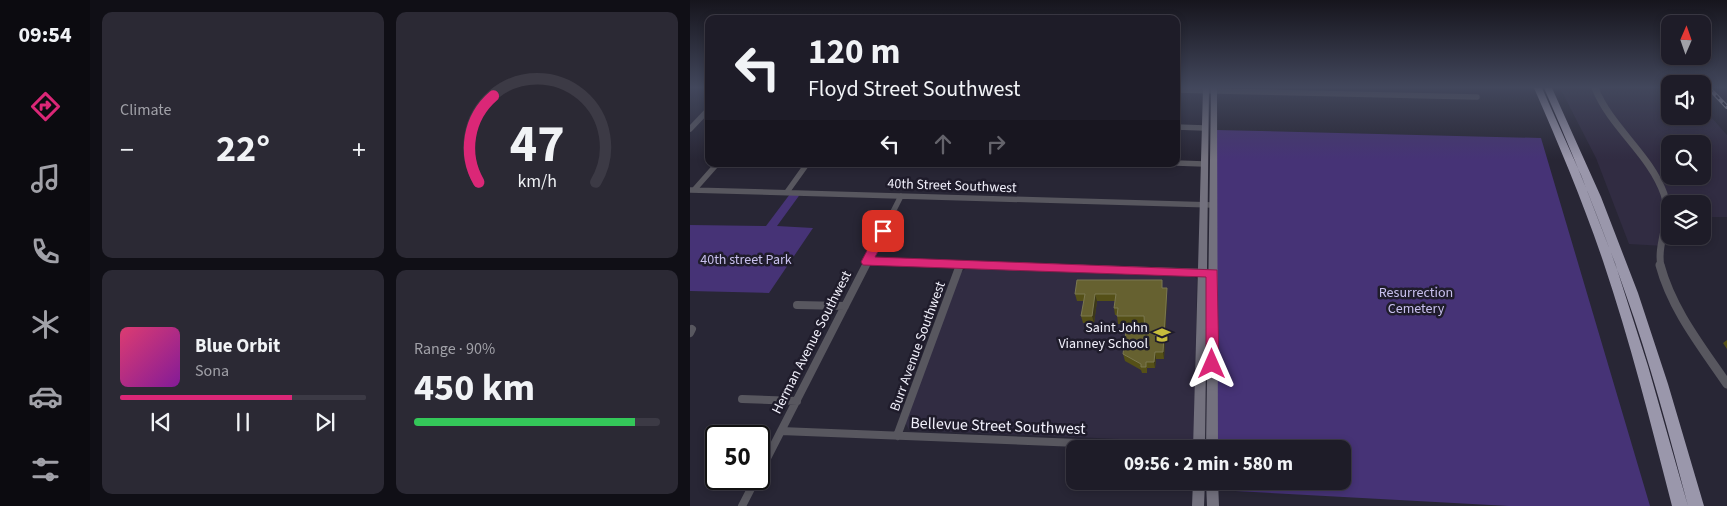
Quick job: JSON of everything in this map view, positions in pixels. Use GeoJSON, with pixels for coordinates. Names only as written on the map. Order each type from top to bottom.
{"type":"FeatureCollection","features":[{"type":"Feature","properties":{"kind":"highway"},"geometry":{"type":"LineString","coordinates":[[1548,112],[1575,172],[1609,264],[1640,360],[1678,506]]}},
{"type":"Feature","properties":{"kind":"highway"},"geometry":{"type":"LineString","coordinates":[[1559,112],[1590,182],[1622,265],[1676,435],[1696,506]]}},
{"type":"Feature","properties":{"kind":"highway"},"geometry":{"type":"LineString","coordinates":[[1676,435],[1702,506]]}},
{"type":"Feature","properties":{"kind":"main road"},"geometry":{"type":"LineString","coordinates":[[1199,440],[1201,273],[1205,128],[1207,112]]}},
{"type":"Feature","properties":{"kind":"main road"},"geometry":{"type":"LineString","coordinates":[[1211,112],[1213,205],[1212,440]]}},
{"type":"Feature","properties":{"kind":"main road"},"geometry":{"type":"LineString","coordinates":[[1198,506],[1199,490]]}},
{"type":"Feature","properties":{"kind":"main road"},"geometry":{"type":"LineString","coordinates":[[1212,490],[1212,506]]}},
{"type":"Feature","properties":{"kind":"street"},"geometry":{"type":"LineString","coordinates":[[1608,112],[1662,189],[1668,214],[1660,253],[1664,279],[1676,305],[1727,384]]}},
{"type":"Feature","properties":{"kind":"street"},"geometry":{"type":"LineString","coordinates":[[690,129],[705,113]]}},
{"type":"Feature","properties":{"kind":"street"},"geometry":{"type":"LineString","coordinates":[[1180,127],[1205,128]]}},
{"type":"Feature","properties":{"kind":"street"},"geometry":{"type":"LineString","coordinates":[[1180,163],[1204,164]]}},
{"type":"Feature","properties":{"kind":"street"},"geometry":{"type":"LineString","coordinates":[[692,190],[714,167]]}},
{"type":"Feature","properties":{"kind":"street"},"geometry":{"type":"LineString","coordinates":[[787,192],[805,167]]}},
{"type":"Feature","properties":{"kind":"street","name":"40th Street Southwest"},"geometry":{"type":"LineString","coordinates":[[692,190],[1213,205]]}},
{"type":"Feature","properties":{"kind":"street","name":"Herman Avenue Southwest"},"geometry":{"type":"LineString","coordinates":[[770,453],[901,196]]}},
{"type":"Feature","properties":{"kind":"street"},"geometry":{"type":"LineString","coordinates":[[867,262],[1212,273]]}},
{"type":"Feature","properties":{"kind":"street","name":"Burr Avenue Southwest"},"geometry":{"type":"LineString","coordinates":[[897,436],[960,265]]}},
{"type":"Feature","properties":{"kind":"street"},"geometry":{"type":"LineString","coordinates":[[797,305],[845,306]]}},
{"type":"Feature","properties":{"kind":"street"},"geometry":{"type":"LineString","coordinates":[[742,399],[797,401]]}},
{"type":"Feature","properties":{"kind":"street","name":"Bellevue Street Southwest"},"geometry":{"type":"LineString","coordinates":[[782,431],[1066,443]]}},
{"type":"Feature","properties":{"kind":"street"},"geometry":{"type":"LineString","coordinates":[[742,506],[750,490]]}},
{"type":"Feature","properties":{"kind":"shaded area"},"geometry":{"type":"Polygon","coordinates":[[[1572,112],[1661,112],[1661,125],[1711,125],[1711,117],[1727,135],[1727,217],[1711,217],[1711,195],[1661,195],[1661,245],[1664,246],[1629,244],[1596,158],[1572,112]]]}},
{"type":"Feature","properties":{"kind":"shaded area"},"geometry":{"type":"Polygon","coordinates":[[[967,268],[1192,275],[1197,279],[1194,439],[1141,440],[909,430],[905,422],[961,272],[967,268]]]}},
{"type":"Feature","properties":{"kind":"green space","name":"Resurrection Cemetery"},"geometry":{"type":"Polygon","coordinates":[[[1217,130],[1541,138],[1650,506],[1509,506],[1217,490],[1351,490],[1351,440],[1217,440],[1217,130]]]}},
{"type":"Feature","properties":{"kind":"green space","name":"40th street Park"},"geometry":{"type":"Polygon","coordinates":[[[801,193],[777,226],[813,228],[769,293],[690,291],[690,225],[766,226],[790,194],[801,193]]]}},
{"type":"Feature","properties":{"kind":"building"},"geometry":{"type":"Polygon","coordinates":[[[1077,280],[1162,280],[1162,288],[1167,288],[1163,352],[1155,352],[1154,362],[1146,362],[1146,367],[1141,367],[1141,364],[1123,354],[1126,331],[1145,331],[1144,316],[1117,316],[1118,308],[1114,308],[1116,294],[1095,294],[1092,316],[1081,316],[1085,294],[1075,294],[1077,280]]]}},
{"type":"Feature","properties":{"kind":"place","name":"Saint John Vianney School"},"geometry":{"type":"Point","coordinates":[1162,335]}},
{"type":"Feature","properties":{"kind":"route"},"geometry":{"type":"LineString","coordinates":[[883,231],[867,262],[1212,273],[1212,364]]}}]}
